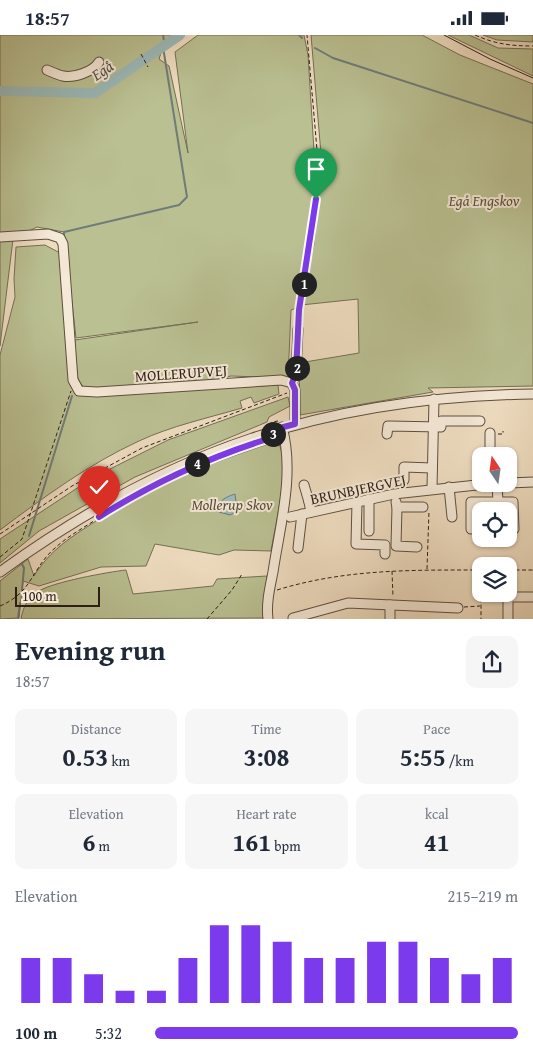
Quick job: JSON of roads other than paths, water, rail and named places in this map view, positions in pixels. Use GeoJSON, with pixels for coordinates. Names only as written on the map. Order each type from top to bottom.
{"type":"FeatureCollection","features":[{"type":"Feature","properties":{"kind":"street"},"geometry":{"type":"LineString","coordinates":[[47,70],[63,76],[73,75],[93,69],[99,62]]}},
{"type":"Feature","properties":{"kind":"street","name":"MOLLERUPVEJ"},"geometry":{"type":"LineString","coordinates":[[0,237],[48,233],[60,238],[63,244],[75,386],[85,393],[281,380],[293,387]]}},
{"type":"Feature","properties":{"kind":"street"},"geometry":{"type":"LineString","coordinates":[[294,420],[293,387],[296,373],[298,329]]}},
{"type":"Feature","properties":{"kind":"street"},"geometry":{"type":"LineString","coordinates":[[0,572],[51,535],[127,491],[196,458],[282,427],[294,420],[434,399],[533,394]]}},
{"type":"Feature","properties":{"kind":"street"},"geometry":{"type":"LineString","coordinates":[[432,488],[434,399]]}},
{"type":"Feature","properties":{"kind":"street"},"geometry":{"type":"LineString","coordinates":[[387,434],[388,426],[441,427],[442,421],[480,421]]}},
{"type":"Feature","properties":{"kind":"street"},"geometry":{"type":"LineString","coordinates":[[268,619],[270,592],[287,476],[287,450],[282,427]]}},
{"type":"Feature","properties":{"kind":"street"},"geometry":{"type":"LineString","coordinates":[[490,433],[490,447]]}},
{"type":"Feature","properties":{"kind":"street"},"geometry":{"type":"LineString","coordinates":[[404,480],[404,467],[432,468]]}},
{"type":"Feature","properties":{"kind":"street"},"geometry":{"type":"LineString","coordinates":[[518,483],[533,482]]}},
{"type":"Feature","properties":{"kind":"street"},"geometry":{"type":"LineString","coordinates":[[298,548],[309,502],[304,485]]}},
{"type":"Feature","properties":{"kind":"street","name":"BRUNBJERGVEJ"},"geometry":{"type":"LineString","coordinates":[[290,517],[394,494],[432,488],[472,485]]}},
{"type":"Feature","properties":{"kind":"street"},"geometry":{"type":"LineString","coordinates":[[449,487],[452,517]]}},
{"type":"Feature","properties":{"kind":"street"},"geometry":{"type":"LineString","coordinates":[[309,502],[357,492]]}},
{"type":"Feature","properties":{"kind":"street"},"geometry":{"type":"LineString","coordinates":[[498,493],[498,502]]}},
{"type":"Feature","properties":{"kind":"street"},"geometry":{"type":"LineString","coordinates":[[394,494],[396,546],[417,547]]}},
{"type":"Feature","properties":{"kind":"street"},"geometry":{"type":"LineString","coordinates":[[369,499],[369,531]]}},
{"type":"Feature","properties":{"kind":"street"},"geometry":{"type":"LineString","coordinates":[[356,502],[356,544],[385,545],[385,554]]}},
{"type":"Feature","properties":{"kind":"street"},"geometry":{"type":"LineString","coordinates":[[471,529],[472,502]]}},
{"type":"Feature","properties":{"kind":"street"},"geometry":{"type":"LineString","coordinates":[[396,507],[426,507]]}},
{"type":"Feature","properties":{"kind":"street"},"geometry":{"type":"LineString","coordinates":[[508,619],[508,597],[533,597]]}},
{"type":"Feature","properties":{"kind":"street"},"geometry":{"type":"LineString","coordinates":[[293,618],[348,603],[458,608]]}},
{"type":"Feature","properties":{"kind":"street"},"geometry":{"type":"LineString","coordinates":[[390,619],[391,605]]}},
{"type":"Feature","properties":{"kind":"water"},"geometry":{"type":"Polygon","coordinates":[[[235,494],[239,507],[238,511],[230,515],[219,512],[220,502],[235,494]]]}},
{"type":"Feature","properties":{"kind":"waterway"},"geometry":{"type":"LineString","coordinates":[[163,35],[165,46]]}},
{"type":"Feature","properties":{"kind":"waterway","name":"Egå"},"geometry":{"type":"LineString","coordinates":[[0,91],[95,93],[180,35]]}},
{"type":"Feature","properties":{"kind":"waterway"},"geometry":{"type":"LineString","coordinates":[[299,35],[302,38]]}},
{"type":"Feature","properties":{"kind":"waterway"},"geometry":{"type":"LineString","coordinates":[[64,236],[64,232],[179,205],[187,197],[163,47]]}},
{"type":"Feature","properties":{"kind":"waterway"},"geometry":{"type":"LineString","coordinates":[[315,48],[333,58],[533,123]]}},
{"type":"Feature","properties":{"kind":"waterway"},"geometry":{"type":"LineString","coordinates":[[29,536],[72,396]]}},
{"type":"Feature","properties":{"kind":"waterway"},"geometry":{"type":"LineString","coordinates":[[22,564],[24,568],[22,590]]}},
{"type":"Feature","properties":{"kind":"waterway"},"geometry":{"type":"LineString","coordinates":[[18,619],[20,603]]}},
{"type":"Feature","properties":{"kind":"tram line"},"geometry":{"type":"LineString","coordinates":[[444,35],[490,59],[533,78]]}},
{"type":"Feature","properties":{"kind":"park label","name":"Egå Engskov"},"geometry":{"type":"Point","coordinates":[484,200]}},
{"type":"Feature","properties":{"kind":"park label","name":"Mollerup Skov"},"geometry":{"type":"Point","coordinates":[232,504]}}]}
